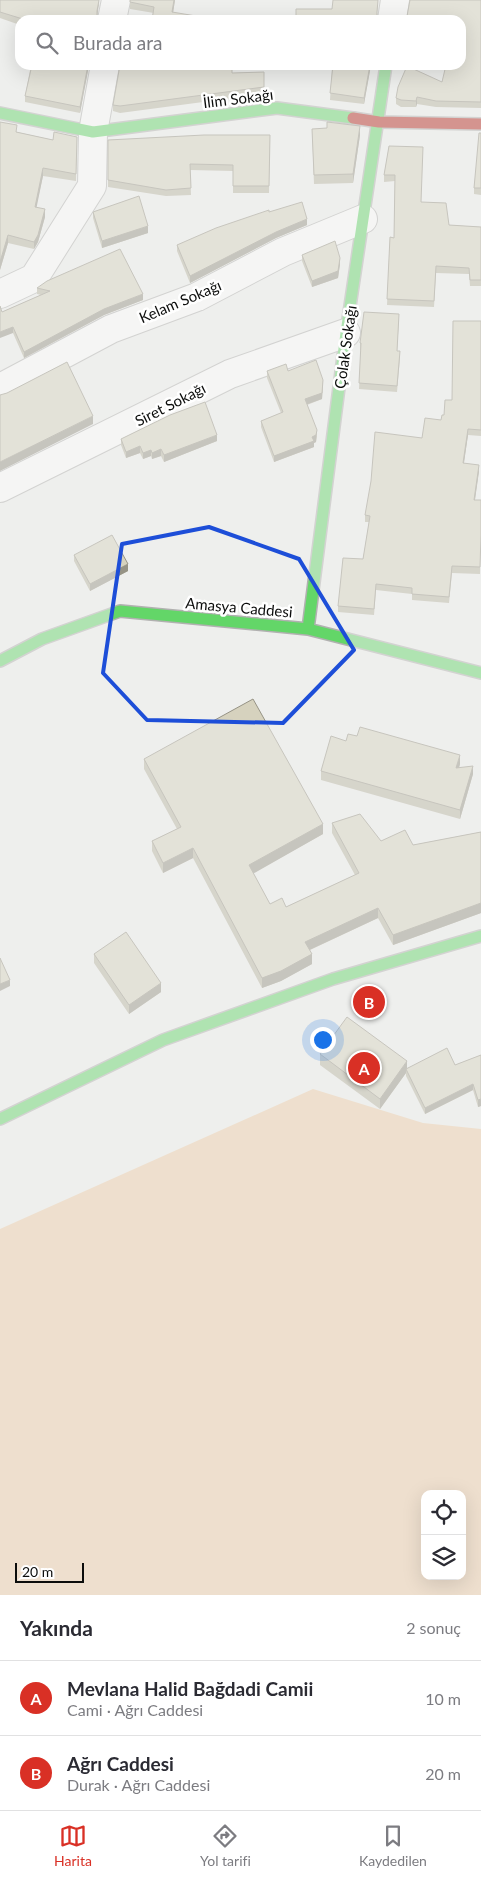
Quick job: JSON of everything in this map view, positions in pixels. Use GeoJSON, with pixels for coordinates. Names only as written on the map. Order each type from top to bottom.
{"type":"FeatureCollection","features":[{"type":"Feature","properties":{"kind":"street"},"geometry":{"type":"LineString","coordinates":[[113,15],[116,0]]}},
{"type":"Feature","properties":{"kind":"street"},"geometry":{"type":"LineString","coordinates":[[393,15],[395,0]]}},
{"type":"Feature","properties":{"kind":"street"},"geometry":{"type":"LineString","coordinates":[[0,294],[34,278],[92,186],[93,132],[103,70]]}},
{"type":"Feature","properties":{"kind":"street","name":"Çolak Sokağı"},"geometry":{"type":"LineString","coordinates":[[308,629],[346,334],[385,70]]}},
{"type":"Feature","properties":{"kind":"street","name":"İlim Sokağı"},"geometry":{"type":"LineString","coordinates":[[0,113],[93,132],[277,108],[379,122],[481,124]]}},
{"type":"Feature","properties":{"kind":"street","name":"Kelam Sokağı"},"geometry":{"type":"LineString","coordinates":[[0,388],[111,329],[197,297],[283,252],[363,219]]}},
{"type":"Feature","properties":{"kind":"street","name":"Siret Sokağı"},"geometry":{"type":"LineString","coordinates":[[0,488],[230,374],[346,334]]}},
{"type":"Feature","properties":{"kind":"street","name":"Amasya Caddesi"},"geometry":{"type":"LineString","coordinates":[[0,661],[42,639],[120,611],[308,629],[481,673]]}},
{"type":"Feature","properties":{"kind":"street"},"geometry":{"type":"LineString","coordinates":[[0,1119],[163,1040],[334,979],[481,936]]}},
{"type":"Feature","properties":{"kind":"highlighted area"},"geometry":{"type":"Polygon","coordinates":[[[209,527],[299,559],[354,650],[283,723],[147,720],[103,673],[122,544],[209,527]]]}},
{"type":"Feature","properties":{"kind":"shaded area"},"geometry":{"type":"Polygon","coordinates":[[[313,1089],[423,1123],[481,1129],[481,1595],[0,1595],[0,1229],[313,1089]]]}},
{"type":"Feature","properties":{"kind":"building"},"geometry":{"type":"Polygon","coordinates":[[[0,0],[99,0],[97,15],[15,15],[15,17],[0,12],[0,0]]]}},
{"type":"Feature","properties":{"kind":"building"},"geometry":{"type":"Polygon","coordinates":[[[130,0],[174,0],[172,12],[190,15],[153,15],[154,7],[130,2],[130,0]]]}},
{"type":"Feature","properties":{"kind":"building"},"geometry":{"type":"Polygon","coordinates":[[[333,0],[378,0],[377,15],[296,15],[296,9],[332,9],[333,0]]]}},
{"type":"Feature","properties":{"kind":"building"},"geometry":{"type":"Polygon","coordinates":[[[410,0],[481,0],[481,102],[436,101],[417,97],[416,101],[396,98],[398,87],[405,70],[416,70],[442,82],[445,70],[466,70],[466,15],[407,15],[410,0]]]}},
{"type":"Feature","properties":{"kind":"building"},"geometry":{"type":"Polygon","coordinates":[[[31,70],[87,70],[80,107],[25,96],[31,70]]]}},
{"type":"Feature","properties":{"kind":"building"},"geometry":{"type":"Polygon","coordinates":[[[119,70],[232,70],[232,73],[264,72],[264,87],[120,106],[113,105],[119,70]]]}},
{"type":"Feature","properties":{"kind":"building"},"geometry":{"type":"Polygon","coordinates":[[[332,70],[369,70],[364,98],[330,93],[332,70]]]}},
{"type":"Feature","properties":{"kind":"building"},"geometry":{"type":"Polygon","coordinates":[[[0,122],[17,125],[16,132],[53,140],[54,132],[77,137],[76,174],[43,168],[35,207],[45,209],[38,235],[34,242],[8,235],[0,262],[0,122]]]}},
{"type":"Feature","properties":{"kind":"building"},"geometry":{"type":"Polygon","coordinates":[[[327,122],[360,126],[353,174],[314,175],[312,129],[327,128],[327,122]]]}},
{"type":"Feature","properties":{"kind":"building"},"geometry":{"type":"Polygon","coordinates":[[[479,133],[481,133],[481,188],[474,188],[479,133]]]}},
{"type":"Feature","properties":{"kind":"building"},"geometry":{"type":"Polygon","coordinates":[[[204,135],[270,135],[269,186],[233,186],[233,165],[190,164],[191,188],[166,190],[108,180],[108,140],[204,135]]]}},
{"type":"Feature","properties":{"kind":"building"},"geometry":{"type":"Polygon","coordinates":[[[389,146],[423,147],[421,202],[446,203],[449,225],[481,227],[481,280],[470,280],[469,268],[436,266],[434,301],[387,299],[390,237],[394,238],[395,175],[384,175],[389,146]]]}},
{"type":"Feature","properties":{"kind":"building"},"geometry":{"type":"Polygon","coordinates":[[[139,196],[148,226],[102,241],[93,212],[139,196]]]}},
{"type":"Feature","properties":{"kind":"building"},"geometry":{"type":"Polygon","coordinates":[[[302,202],[307,219],[276,232],[190,276],[177,245],[216,228],[269,210],[269,212],[302,202]]]}},
{"type":"Feature","properties":{"kind":"building"},"geometry":{"type":"Polygon","coordinates":[[[335,241],[340,258],[338,271],[312,281],[302,255],[335,241]]]}},
{"type":"Feature","properties":{"kind":"building"},"geometry":{"type":"Polygon","coordinates":[[[120,249],[143,294],[104,309],[24,352],[13,327],[0,332],[0,306],[2,312],[50,291],[37,288],[47,281],[120,249]]]}},
{"type":"Feature","properties":{"kind":"building"},"geometry":{"type":"Polygon","coordinates":[[[364,312],[399,314],[397,351],[400,351],[397,386],[359,383],[360,343],[364,312]]]}},
{"type":"Feature","properties":{"kind":"building"},"geometry":{"type":"Polygon","coordinates":[[[453,321],[481,321],[481,430],[468,429],[463,463],[479,465],[474,500],[481,500],[480,567],[452,566],[449,597],[412,594],[412,588],[376,584],[374,609],[338,606],[343,558],[363,559],[370,516],[365,515],[371,481],[375,432],[422,438],[425,418],[441,420],[442,415],[444,415],[445,400],[452,400],[453,321]]]}},
{"type":"Feature","properties":{"kind":"building"},"geometry":{"type":"Polygon","coordinates":[[[316,360],[323,380],[322,393],[305,399],[317,430],[316,435],[312,437],[314,441],[274,456],[261,421],[283,412],[267,371],[286,364],[288,371],[316,360]]]}},
{"type":"Feature","properties":{"kind":"building"},"geometry":{"type":"Polygon","coordinates":[[[67,362],[93,416],[0,462],[0,395],[67,362]]]}},
{"type":"Feature","properties":{"kind":"building"},"geometry":{"type":"Polygon","coordinates":[[[205,402],[217,435],[164,455],[161,449],[152,453],[151,450],[143,453],[140,446],[126,452],[121,439],[170,415],[205,402]]]}},
{"type":"Feature","properties":{"kind":"building"},"geometry":{"type":"Polygon","coordinates":[[[112,535],[128,564],[90,584],[74,555],[112,535]]]}},
{"type":"Feature","properties":{"kind":"building"},"geometry":{"type":"Polygon","coordinates":[[[253,699],[323,824],[249,865],[270,904],[282,898],[286,907],[359,873],[332,823],[360,814],[381,841],[405,830],[413,845],[481,832],[481,903],[393,935],[378,908],[305,942],[312,954],[281,971],[262,978],[193,848],[163,863],[152,841],[181,827],[144,759],[253,699]]]}},
{"type":"Feature","properties":{"kind":"building"},"geometry":{"type":"Polygon","coordinates":[[[360,727],[460,755],[456,768],[473,766],[460,810],[321,771],[331,736],[346,741],[348,734],[357,736],[360,727]]]}},
{"type":"Feature","properties":{"kind":"building"},"geometry":{"type":"Polygon","coordinates":[[[126,932],[161,983],[129,1005],[94,954],[126,932]]]}},
{"type":"Feature","properties":{"kind":"building"},"geometry":{"type":"Polygon","coordinates":[[[0,958],[10,980],[0,984],[0,958]]]}},
{"type":"Feature","properties":{"kind":"building"},"geometry":{"type":"Polygon","coordinates":[[[347,1017],[407,1061],[380,1099],[320,1054],[347,1017]]]}},
{"type":"Feature","properties":{"kind":"building"},"geometry":{"type":"Polygon","coordinates":[[[447,1048],[455,1065],[481,1055],[481,1099],[478,1100],[473,1084],[425,1108],[406,1069],[447,1048]]]}},
{"type":"Feature","properties":{"kind":"traffic: fast"},"geometry":{"type":"LineString","coordinates":[[308,629],[346,333],[385,70]]}},
{"type":"Feature","properties":{"kind":"traffic: fast"},"geometry":{"type":"LineString","coordinates":[[0,113],[93,132],[277,108],[353,118]]}},
{"type":"Feature","properties":{"kind":"traffic: fast"},"geometry":{"type":"LineString","coordinates":[[0,661],[42,639],[120,611],[308,629],[481,673]]}},
{"type":"Feature","properties":{"kind":"traffic: fast"},"geometry":{"type":"LineString","coordinates":[[0,1119],[163,1040],[333,979],[481,936]]}},
{"type":"Feature","properties":{"kind":"traffic: jam"},"geometry":{"type":"LineString","coordinates":[[353,118],[379,122],[481,124]]}},
{"type":"Feature","properties":{"kind":"place","name":"Ağrı Caddesi"},"geometry":{"type":"Point","coordinates":[369,1002]}},
{"type":"Feature","properties":{"kind":"place","name":"Mevlana Halid Bağdadi Camii"},"geometry":{"type":"Point","coordinates":[364,1068]}}]}
